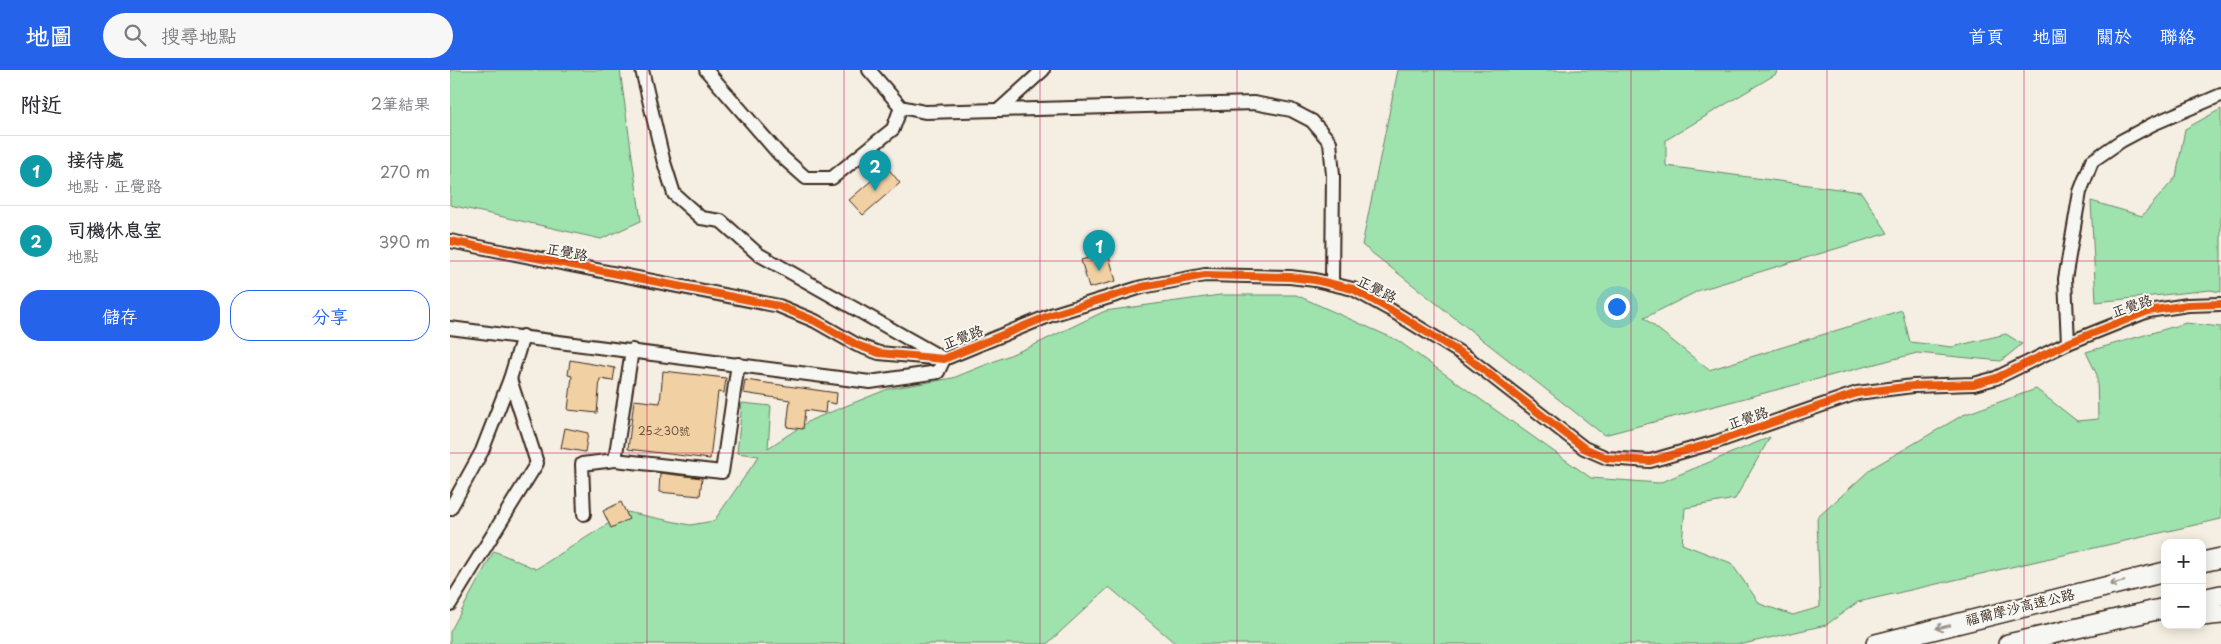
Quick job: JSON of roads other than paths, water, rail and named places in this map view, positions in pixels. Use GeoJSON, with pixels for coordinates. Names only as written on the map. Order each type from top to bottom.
{"type":"FeatureCollection","features":[{"type":"Feature","properties":{"kind":"highway"},"geometry":{"type":"LineString","coordinates":[[2206,561],[2221,558]]}},
{"type":"Feature","properties":{"kind":"highway","name":"福爾摩沙高速公路"},"geometry":{"type":"LineString","coordinates":[[1876,644],[2161,573]]}},
{"type":"Feature","properties":{"kind":"highway"},"geometry":{"type":"LineString","coordinates":[[2206,598],[2221,595]]}},
{"type":"Feature","properties":{"kind":"highway"},"geometry":{"type":"LineString","coordinates":[[2008,644],[2161,609]]}},
{"type":"Feature","properties":{"kind":"highway"},"geometry":{"type":"LineString","coordinates":[[2143,614],[2161,615]]}},
{"type":"Feature","properties":{"kind":"highway"},"geometry":{"type":"LineString","coordinates":[[2206,616],[2221,614]]}},
{"type":"Feature","properties":{"kind":"street"},"geometry":{"type":"LineString","coordinates":[[450,328],[870,382],[938,372],[944,359],[758,254],[721,221],[701,218],[674,194],[663,159],[642,70]]}},
{"type":"Feature","properties":{"kind":"street"},"geometry":{"type":"LineString","coordinates":[[706,70],[779,154],[806,178],[832,178],[893,128],[900,107]]}},
{"type":"Feature","properties":{"kind":"street"},"geometry":{"type":"LineString","coordinates":[[869,70],[900,107],[925,112],[1254,103],[1291,110],[1312,121],[1330,142],[1333,175],[1332,283]]}},
{"type":"Feature","properties":{"kind":"street"},"geometry":{"type":"LineString","coordinates":[[999,110],[1043,70]]}},
{"type":"Feature","properties":{"kind":"street"},"geometry":{"type":"LineString","coordinates":[[2068,343],[2065,279],[2080,192],[2092,161],[2121,141],[2153,124],[2221,95]]}},
{"type":"Feature","properties":{"kind":"street","name":"正覺路"},"geometry":{"type":"LineString","coordinates":[[450,241],[779,306],[815,321],[857,345],[879,353],[944,359],[1051,315],[1142,287],[1204,275],[1290,277],[1332,283],[1353,289],[1467,357],[1584,448],[1606,458],[1650,461],[1716,442],[1857,393],[1913,386],[1974,384],[1996,378],[2068,343],[2148,311],[2188,305],[2221,304]]}},
{"type":"Feature","properties":{"kind":"street"},"geometry":{"type":"LineString","coordinates":[[450,509],[482,451],[510,379],[523,336]]}},
{"type":"Feature","properties":{"kind":"street"},"geometry":{"type":"LineString","coordinates":[[615,460],[632,350]]}},
{"type":"Feature","properties":{"kind":"street"},"geometry":{"type":"LineString","coordinates":[[584,514],[582,464],[615,460],[722,472],[738,364]]}},
{"type":"Feature","properties":{"kind":"street"},"geometry":{"type":"LineString","coordinates":[[450,604],[537,463],[510,379]]}},
{"type":"Feature","properties":{"kind":"place","name":"司機休息室"},"geometry":{"type":"Point","coordinates":[875,191]}},
{"type":"Feature","properties":{"kind":"place","name":"接待處"},"geometry":{"type":"Point","coordinates":[1099,271]}}]}
